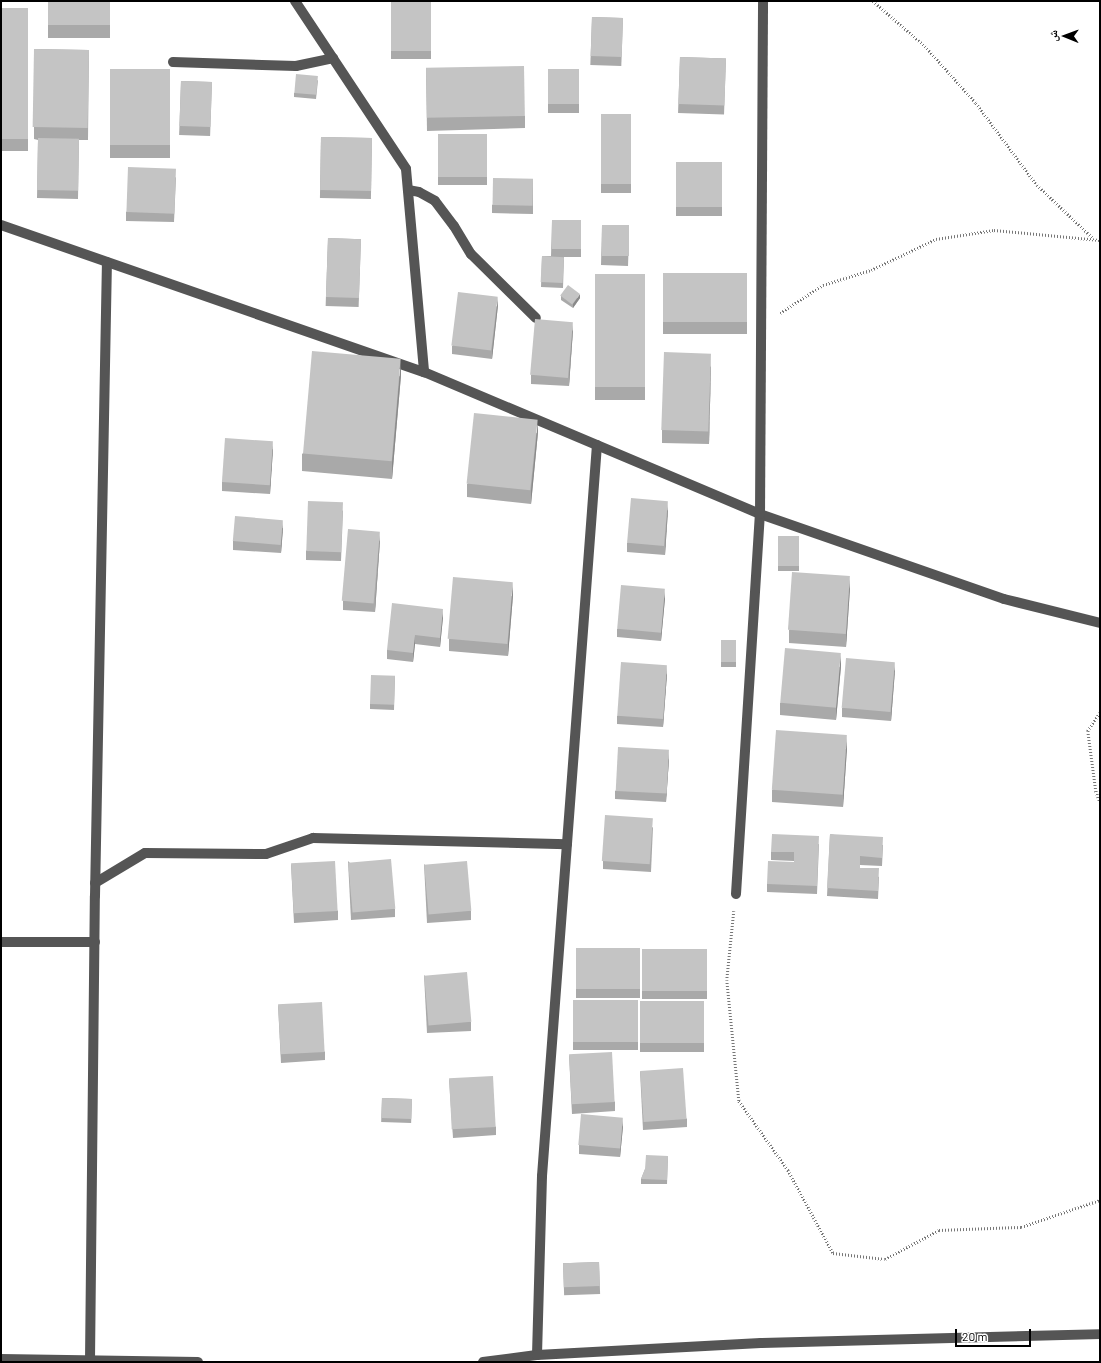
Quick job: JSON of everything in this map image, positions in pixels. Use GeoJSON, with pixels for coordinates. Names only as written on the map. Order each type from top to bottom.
{"type":"FeatureCollection","features":[{"type":"Feature","properties":{"kind":"street"},"geometry":{"type":"LineString","coordinates":[[295,1],[406,169],[424,372]]}},
{"type":"Feature","properties":{"kind":"street"},"geometry":{"type":"LineString","coordinates":[[736,894],[760,514],[763,1]]}},
{"type":"Feature","properties":{"kind":"street"},"geometry":{"type":"LineString","coordinates":[[173,62],[296,66],[333,58]]}},
{"type":"Feature","properties":{"kind":"street"},"geometry":{"type":"LineString","coordinates":[[408,190],[419,192],[435,201],[454,226],[471,254],[536,318]]}},
{"type":"Feature","properties":{"kind":"street"},"geometry":{"type":"LineString","coordinates":[[1,225],[424,372],[760,514],[1004,599],[1100,622]]}},
{"type":"Feature","properties":{"kind":"street"},"geometry":{"type":"LineString","coordinates":[[90,1360],[94,942],[107,262]]}},
{"type":"Feature","properties":{"kind":"street"},"geometry":{"type":"LineString","coordinates":[[536,1355],[542,1176],[566,844],[598,445]]}},
{"type":"Feature","properties":{"kind":"street"},"geometry":{"type":"LineString","coordinates":[[95,883],[145,852],[266,854],[313,838],[566,844]]}},
{"type":"Feature","properties":{"kind":"street"},"geometry":{"type":"LineString","coordinates":[[1,942],[94,942]]}},
{"type":"Feature","properties":{"kind":"street"},"geometry":{"type":"LineString","coordinates":[[483,1362],[536,1355],[761,1343],[1100,1334]]}},
{"type":"Feature","properties":{"kind":"street"},"geometry":{"type":"LineString","coordinates":[[1,1359],[198,1362]]}},
{"type":"Feature","properties":{"kind":"path"},"geometry":{"type":"LineString","coordinates":[[873,1],[925,46],[976,103],[1037,185],[1093,238]]}},
{"type":"Feature","properties":{"kind":"path"},"geometry":{"type":"LineString","coordinates":[[761,323],[823,285],[872,270],[936,239],[994,230],[1093,238],[1100,240]]}},
{"type":"Feature","properties":{"kind":"path"},"geometry":{"type":"LineString","coordinates":[[1100,713],[1088,731],[1096,791],[1100,802]]}},
{"type":"Feature","properties":{"kind":"path"},"geometry":{"type":"LineString","coordinates":[[736,894],[727,980],[739,1101],[788,1170],[833,1253],[885,1259],[939,1230],[1021,1227],[1100,1200]]}},
{"type":"Feature","properties":{"kind":"building"},"geometry":{"type":"Polygon","coordinates":[[[48,1],[110,1],[110,25],[48,25],[48,1]]]}},
{"type":"Feature","properties":{"kind":"building"},"geometry":{"type":"Polygon","coordinates":[[[391,1],[431,1],[431,51],[391,51],[391,1]]]}},
{"type":"Feature","properties":{"kind":"building"},"geometry":{"type":"Polygon","coordinates":[[[1,8],[28,8],[28,139],[1,139],[1,8]]]}},
{"type":"Feature","properties":{"kind":"building"},"geometry":{"type":"Polygon","coordinates":[[[592,17],[623,18],[622,57],[591,56],[592,17]]]}},
{"type":"Feature","properties":{"kind":"building"},"geometry":{"type":"Polygon","coordinates":[[[34,49],[89,50],[88,128],[33,127],[34,49]]]}},
{"type":"Feature","properties":{"kind":"building"},"geometry":{"type":"Polygon","coordinates":[[[680,57],[726,59],[724,106],[678,104],[680,57]]]}},
{"type":"Feature","properties":{"kind":"building"},"geometry":{"type":"Polygon","coordinates":[[[524,66],[525,116],[427,118],[426,68],[524,66]]]}},
{"type":"Feature","properties":{"kind":"building"},"geometry":{"type":"Polygon","coordinates":[[[110,69],[170,69],[170,145],[110,145],[110,69]]]}},
{"type":"Feature","properties":{"kind":"building"},"geometry":{"type":"Polygon","coordinates":[[[548,69],[579,69],[579,104],[548,104],[548,69]]]}},
{"type":"Feature","properties":{"kind":"building"},"geometry":{"type":"Polygon","coordinates":[[[296,74],[318,76],[316,95],[294,93],[296,74]]]}},
{"type":"Feature","properties":{"kind":"building"},"geometry":{"type":"Polygon","coordinates":[[[181,81],[212,82],[210,127],[179,126],[181,81]]]}},
{"type":"Feature","properties":{"kind":"building"},"geometry":{"type":"Polygon","coordinates":[[[601,114],[631,114],[631,184],[601,184],[601,114]]]}},
{"type":"Feature","properties":{"kind":"building"},"geometry":{"type":"Polygon","coordinates":[[[438,134],[487,134],[487,177],[438,177],[438,134]]]}},
{"type":"Feature","properties":{"kind":"building"},"geometry":{"type":"Polygon","coordinates":[[[321,137],[372,138],[371,191],[320,190],[321,137]]]}},
{"type":"Feature","properties":{"kind":"building"},"geometry":{"type":"Polygon","coordinates":[[[38,138],[79,139],[78,191],[37,190],[38,138]]]}},
{"type":"Feature","properties":{"kind":"building"},"geometry":{"type":"Polygon","coordinates":[[[676,162],[722,162],[722,207],[676,207],[676,162]]]}},
{"type":"Feature","properties":{"kind":"building"},"geometry":{"type":"Polygon","coordinates":[[[128,167],[176,169],[174,214],[126,212],[128,167]]]}},
{"type":"Feature","properties":{"kind":"building"},"geometry":{"type":"Polygon","coordinates":[[[493,178],[533,179],[533,206],[493,205],[493,178]]]}},
{"type":"Feature","properties":{"kind":"building"},"geometry":{"type":"Polygon","coordinates":[[[552,220],[581,220],[581,249],[552,249],[552,220]]]}},
{"type":"Feature","properties":{"kind":"building"},"geometry":{"type":"Polygon","coordinates":[[[602,225],[629,225],[629,256],[602,256],[602,225]]]}},
{"type":"Feature","properties":{"kind":"building"},"geometry":{"type":"Polygon","coordinates":[[[328,238],[361,239],[359,298],[326,297],[328,238]]]}},
{"type":"Feature","properties":{"kind":"building"},"geometry":{"type":"Polygon","coordinates":[[[542,256],[564,257],[563,283],[541,282],[542,256]]]}},
{"type":"Feature","properties":{"kind":"building"},"geometry":{"type":"Polygon","coordinates":[[[663,273],[747,273],[747,322],[663,322],[663,273]]]}},
{"type":"Feature","properties":{"kind":"building"},"geometry":{"type":"Polygon","coordinates":[[[595,274],[645,274],[645,387],[595,387],[595,274]]]}},
{"type":"Feature","properties":{"kind":"building"},"geometry":{"type":"Polygon","coordinates":[[[568,285],[580,294],[572,304],[560,295],[568,285]]]}},
{"type":"Feature","properties":{"kind":"building"},"geometry":{"type":"Polygon","coordinates":[[[458,292],[498,297],[491,350],[451,346],[458,292]]]}},
{"type":"Feature","properties":{"kind":"building"},"geometry":{"type":"Polygon","coordinates":[[[535,319],[573,322],[568,378],[530,375],[535,319]]]}},
{"type":"Feature","properties":{"kind":"building"},"geometry":{"type":"Polygon","coordinates":[[[312,351],[401,359],[392,461],[303,454],[312,351]]]}},
{"type":"Feature","properties":{"kind":"building"},"geometry":{"type":"Polygon","coordinates":[[[664,352],[711,354],[708,432],[661,430],[664,352]]]}},
{"type":"Feature","properties":{"kind":"building"},"geometry":{"type":"Polygon","coordinates":[[[474,413],[538,420],[530,490],[467,484],[474,413]]]}},
{"type":"Feature","properties":{"kind":"building"},"geometry":{"type":"Polygon","coordinates":[[[225,438],[273,441],[270,485],[222,482],[225,438]]]}},
{"type":"Feature","properties":{"kind":"building"},"geometry":{"type":"Polygon","coordinates":[[[631,498],[668,501],[664,546],[627,543],[631,498]]]}},
{"type":"Feature","properties":{"kind":"building"},"geometry":{"type":"Polygon","coordinates":[[[308,501],[343,502],[341,552],[306,551],[308,501]]]}},
{"type":"Feature","properties":{"kind":"building"},"geometry":{"type":"Polygon","coordinates":[[[235,516],[283,520],[281,545],[233,541],[235,516]]]}},
{"type":"Feature","properties":{"kind":"building"},"geometry":{"type":"Polygon","coordinates":[[[348,529],[380,532],[374,604],[342,601],[348,529]]]}},
{"type":"Feature","properties":{"kind":"building"},"geometry":{"type":"Polygon","coordinates":[[[778,536],[799,536],[799,566],[778,566],[778,536]]]}},
{"type":"Feature","properties":{"kind":"building"},"geometry":{"type":"Polygon","coordinates":[[[792,572],[850,576],[846,634],[788,630],[792,572]]]}},
{"type":"Feature","properties":{"kind":"building"},"geometry":{"type":"Polygon","coordinates":[[[453,577],[513,582],[507,644],[448,639],[453,577]]]}},
{"type":"Feature","properties":{"kind":"building"},"geometry":{"type":"Polygon","coordinates":[[[621,585],[665,589],[661,633],[617,629],[621,585]]]}},
{"type":"Feature","properties":{"kind":"building"},"geometry":{"type":"Polygon","coordinates":[[[392,603],[443,609],[440,638],[415,635],[413,653],[387,650],[392,603]]]}},
{"type":"Feature","properties":{"kind":"building"},"geometry":{"type":"Polygon","coordinates":[[[721,640],[736,640],[736,662],[721,662],[721,640]]]}},
{"type":"Feature","properties":{"kind":"building"},"geometry":{"type":"Polygon","coordinates":[[[785,648],[841,653],[836,708],[780,703],[785,648]]]}},
{"type":"Feature","properties":{"kind":"building"},"geometry":{"type":"Polygon","coordinates":[[[846,658],[895,662],[890,712],[842,708],[846,658]]]}},
{"type":"Feature","properties":{"kind":"building"},"geometry":{"type":"Polygon","coordinates":[[[621,662],[667,665],[663,719],[617,716],[621,662]]]}},
{"type":"Feature","properties":{"kind":"building"},"geometry":{"type":"Polygon","coordinates":[[[371,675],[395,676],[394,705],[370,704],[371,675]]]}},
{"type":"Feature","properties":{"kind":"building"},"geometry":{"type":"Polygon","coordinates":[[[776,730],[847,735],[843,795],[772,790],[776,730]]]}},
{"type":"Feature","properties":{"kind":"building"},"geometry":{"type":"Polygon","coordinates":[[[618,747],[669,750],[667,794],[616,791],[618,747]]]}},
{"type":"Feature","properties":{"kind":"building"},"geometry":{"type":"Polygon","coordinates":[[[605,815],[653,818],[650,864],[602,861],[605,815]]]}},
{"type":"Feature","properties":{"kind":"building"},"geometry":{"type":"Polygon","coordinates":[[[772,834],[819,836],[817,886],[767,884],[768,861],[794,862],[794,852],[771,852],[772,834]]]}},
{"type":"Feature","properties":{"kind":"building"},"geometry":{"type":"Polygon","coordinates":[[[830,834],[883,837],[882,858],[860,856],[860,868],[879,868],[878,891],[827,888],[830,834]]]}},
{"type":"Feature","properties":{"kind":"building"},"geometry":{"type":"Polygon","coordinates":[[[391,859],[395,909],[353,913],[348,863],[391,859]]]}},
{"type":"Feature","properties":{"kind":"building"},"geometry":{"type":"Polygon","coordinates":[[[335,861],[338,911],[294,913],[291,863],[335,861]]]}},
{"type":"Feature","properties":{"kind":"building"},"geometry":{"type":"Polygon","coordinates":[[[467,861],[471,911],[429,915],[424,865],[467,861]]]}},
{"type":"Feature","properties":{"kind":"building"},"geometry":{"type":"Polygon","coordinates":[[[576,948],[640,948],[640,989],[576,989],[576,948]]]}},
{"type":"Feature","properties":{"kind":"building"},"geometry":{"type":"Polygon","coordinates":[[[642,949],[707,949],[707,991],[642,991],[642,949]]]}},
{"type":"Feature","properties":{"kind":"building"},"geometry":{"type":"Polygon","coordinates":[[[467,972],[471,1022],[429,1026],[424,976],[467,972]]]}},
{"type":"Feature","properties":{"kind":"building"},"geometry":{"type":"Polygon","coordinates":[[[573,1000],[638,1000],[638,1042],[573,1042],[573,1000]]]}},
{"type":"Feature","properties":{"kind":"building"},"geometry":{"type":"Polygon","coordinates":[[[640,1001],[704,1001],[704,1043],[640,1043],[640,1001]]]}},
{"type":"Feature","properties":{"kind":"building"},"geometry":{"type":"Polygon","coordinates":[[[322,1002],[325,1052],[281,1054],[278,1004],[322,1002]]]}},
{"type":"Feature","properties":{"kind":"building"},"geometry":{"type":"Polygon","coordinates":[[[612,1052],[615,1102],[572,1104],[569,1054],[612,1052]]]}},
{"type":"Feature","properties":{"kind":"building"},"geometry":{"type":"Polygon","coordinates":[[[683,1068],[687,1119],[644,1122],[640,1071],[683,1068]]]}},
{"type":"Feature","properties":{"kind":"building"},"geometry":{"type":"Polygon","coordinates":[[[493,1076],[496,1127],[452,1129],[449,1078],[493,1076]]]}},
{"type":"Feature","properties":{"kind":"building"},"geometry":{"type":"Polygon","coordinates":[[[382,1098],[412,1099],[411,1119],[381,1118],[382,1098]]]}},
{"type":"Feature","properties":{"kind":"building"},"geometry":{"type":"Polygon","coordinates":[[[581,1114],[623,1118],[620,1149],[578,1145],[581,1114]]]}},
{"type":"Feature","properties":{"kind":"building"},"geometry":{"type":"Polygon","coordinates":[[[646,1155],[668,1156],[667,1180],[641,1179],[645,1169],[646,1155]]]}},
{"type":"Feature","properties":{"kind":"building"},"geometry":{"type":"Polygon","coordinates":[[[599,1262],[600,1286],[564,1287],[563,1263],[599,1262]]]}}]}
